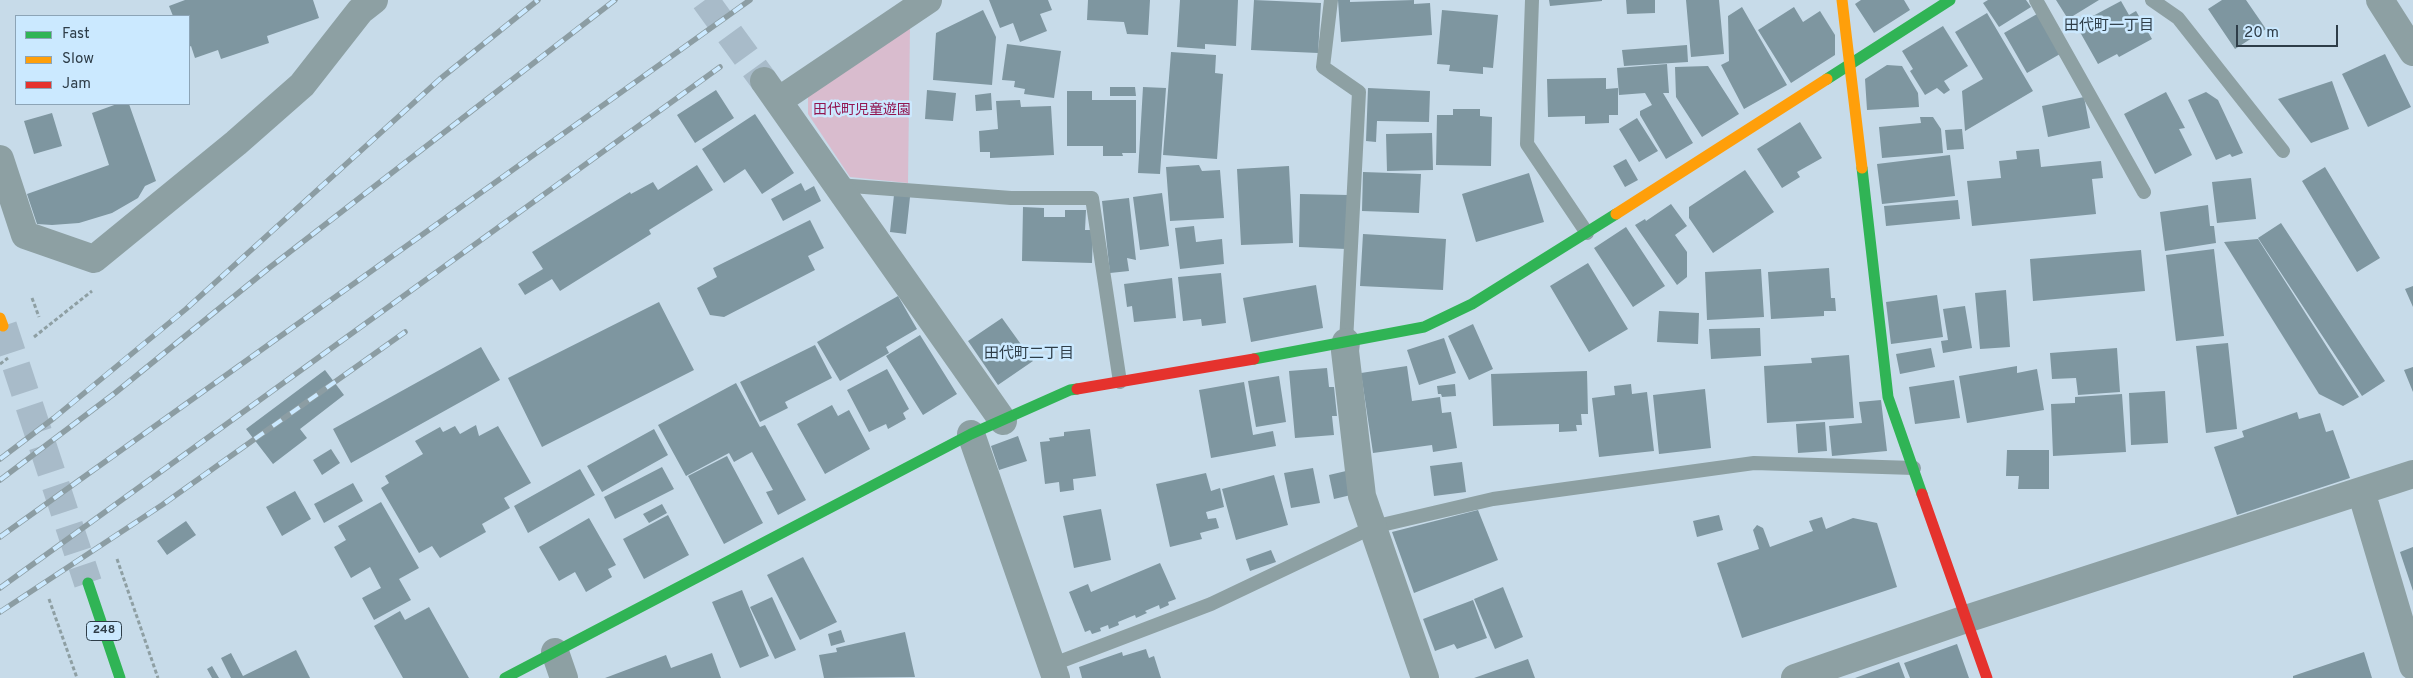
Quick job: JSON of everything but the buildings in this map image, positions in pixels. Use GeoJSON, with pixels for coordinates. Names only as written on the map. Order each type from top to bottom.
{"type":"FeatureCollection","features":[{"type":"Feature","properties":{"kind":"main road"},"geometry":{"type":"LineString","coordinates":[[1842,0],[1888,397],[1986,678]]}},
{"type":"Feature","properties":{"kind":"main road"},"geometry":{"type":"LineString","coordinates":[[506,678],[971,434],[1070,390],[1424,327],[1472,304],[1587,233],[1950,0]]}},
{"type":"Feature","properties":{"kind":"main road","name":"248"},"geometry":{"type":"LineString","coordinates":[[88,584],[120,678]]}},
{"type":"Feature","properties":{"kind":"street"},"geometry":{"type":"LineString","coordinates":[[928,0],[771,91],[1003,421]]}},
{"type":"Feature","properties":{"kind":"street"},"geometry":{"type":"LineString","coordinates":[[2380,0],[2413,52]]}},
{"type":"Feature","properties":{"kind":"street"},"geometry":{"type":"LineString","coordinates":[[0,159],[25,235],[94,259],[236,143],[302,86],[363,4]]}},
{"type":"Feature","properties":{"kind":"street"},"geometry":{"type":"LineString","coordinates":[[1346,342],[1345,352],[1362,496],[1425,678]]}},
{"type":"Feature","properties":{"kind":"street"},"geometry":{"type":"LineString","coordinates":[[971,434],[1054,671]]}},
{"type":"Feature","properties":{"kind":"street"},"geometry":{"type":"LineString","coordinates":[[1794,678],[1966,619],[2413,474]]}},
{"type":"Feature","properties":{"kind":"street"},"geometry":{"type":"LineString","coordinates":[[2361,491],[2413,666]]}},
{"type":"Feature","properties":{"kind":"street"},"geometry":{"type":"LineString","coordinates":[[555,652],[564,678]]}},
{"type":"Feature","properties":{"kind":"lane"},"geometry":{"type":"LineString","coordinates":[[1331,0],[1323,67],[1359,92],[1346,342]]}},
{"type":"Feature","properties":{"kind":"lane"},"geometry":{"type":"LineString","coordinates":[[1532,0],[1527,144],[1587,233]]}},
{"type":"Feature","properties":{"kind":"lane"},"geometry":{"type":"LineString","coordinates":[[2036,0],[2144,192]]}},
{"type":"Feature","properties":{"kind":"lane"},"geometry":{"type":"LineString","coordinates":[[2152,0],[2178,18],[2284,151]]}},
{"type":"Feature","properties":{"kind":"lane"},"geometry":{"type":"LineString","coordinates":[[837,185],[1011,198],[1092,198],[1120,382]]}},
{"type":"Feature","properties":{"kind":"lane"},"geometry":{"type":"LineString","coordinates":[[1054,671],[1212,604],[1373,527],[1493,499],[1754,463],[1914,468]]}},
{"type":"Feature","properties":{"kind":"path"},"geometry":{"type":"LineString","coordinates":[[32,298],[40,317]]}},
{"type":"Feature","properties":{"kind":"path"},"geometry":{"type":"LineString","coordinates":[[117,558],[158,678]]}},
{"type":"Feature","properties":{"kind":"path"},"geometry":{"type":"LineString","coordinates":[[49,599],[76,678]]}},
{"type":"Feature","properties":{"kind":"green space","name":"田代町児童遊園"},"geometry":{"type":"Polygon","coordinates":[[[910,26],[908,183],[850,177],[808,114],[808,91],[910,26]]]}},
{"type":"Feature","properties":{"kind":"tunnel"},"geometry":{"type":"LineString","coordinates":[[705,0],[764,81]]}},
{"type":"Feature","properties":{"kind":"tunnel"},"geometry":{"type":"LineString","coordinates":[[3,326],[88,583]]}},
{"type":"Feature","properties":{"kind":"railway"},"geometry":{"type":"LineString","coordinates":[[0,459],[54,418],[186,309],[440,79],[538,0]]}},
{"type":"Feature","properties":{"kind":"railway"},"geometry":{"type":"LineString","coordinates":[[0,480],[115,393],[269,268],[615,0]]}},
{"type":"Feature","properties":{"kind":"railway"},"geometry":{"type":"LineString","coordinates":[[0,537],[750,0]]}},
{"type":"Feature","properties":{"kind":"railway"},"geometry":{"type":"LineString","coordinates":[[0,588],[720,67]]}},
{"type":"Feature","properties":{"kind":"railway"},"geometry":{"type":"LineString","coordinates":[[0,612],[162,505],[405,332]]}},
{"type":"Feature","properties":{"kind":"traffic: fast"},"geometry":{"type":"LineString","coordinates":[[1827,79],[1950,0]]}},
{"type":"Feature","properties":{"kind":"traffic: fast"},"geometry":{"type":"LineString","coordinates":[[1862,168],[1888,397],[1922,494]]}},
{"type":"Feature","properties":{"kind":"traffic: fast"},"geometry":{"type":"LineString","coordinates":[[1254,359],[1424,327],[1472,304],[1616,214]]}},
{"type":"Feature","properties":{"kind":"traffic: fast"},"geometry":{"type":"LineString","coordinates":[[505,678],[971,434],[1070,390],[1077,389]]}},
{"type":"Feature","properties":{"kind":"traffic: fast"},"geometry":{"type":"LineString","coordinates":[[88,583],[120,678]]}},
{"type":"Feature","properties":{"kind":"traffic: slow"},"geometry":{"type":"LineString","coordinates":[[1842,0],[1862,168]]}},
{"type":"Feature","properties":{"kind":"traffic: slow"},"geometry":{"type":"LineString","coordinates":[[1616,214],[1827,79]]}},
{"type":"Feature","properties":{"kind":"traffic: slow"},"geometry":{"type":"LineString","coordinates":[[0,318],[3,326]]}},
{"type":"Feature","properties":{"kind":"traffic: jam"},"geometry":{"type":"LineString","coordinates":[[1077,389],[1254,359]]}},
{"type":"Feature","properties":{"kind":"traffic: jam"},"geometry":{"type":"LineString","coordinates":[[1922,494],[1987,678]]}},
{"type":"Feature","properties":{"kind":"district","name":"田代町一丁目"},"geometry":{"type":"Point","coordinates":[2109,27]}},
{"type":"Feature","properties":{"kind":"district","name":"田代町二丁目"},"geometry":{"type":"Point","coordinates":[1029,355]}}]}
